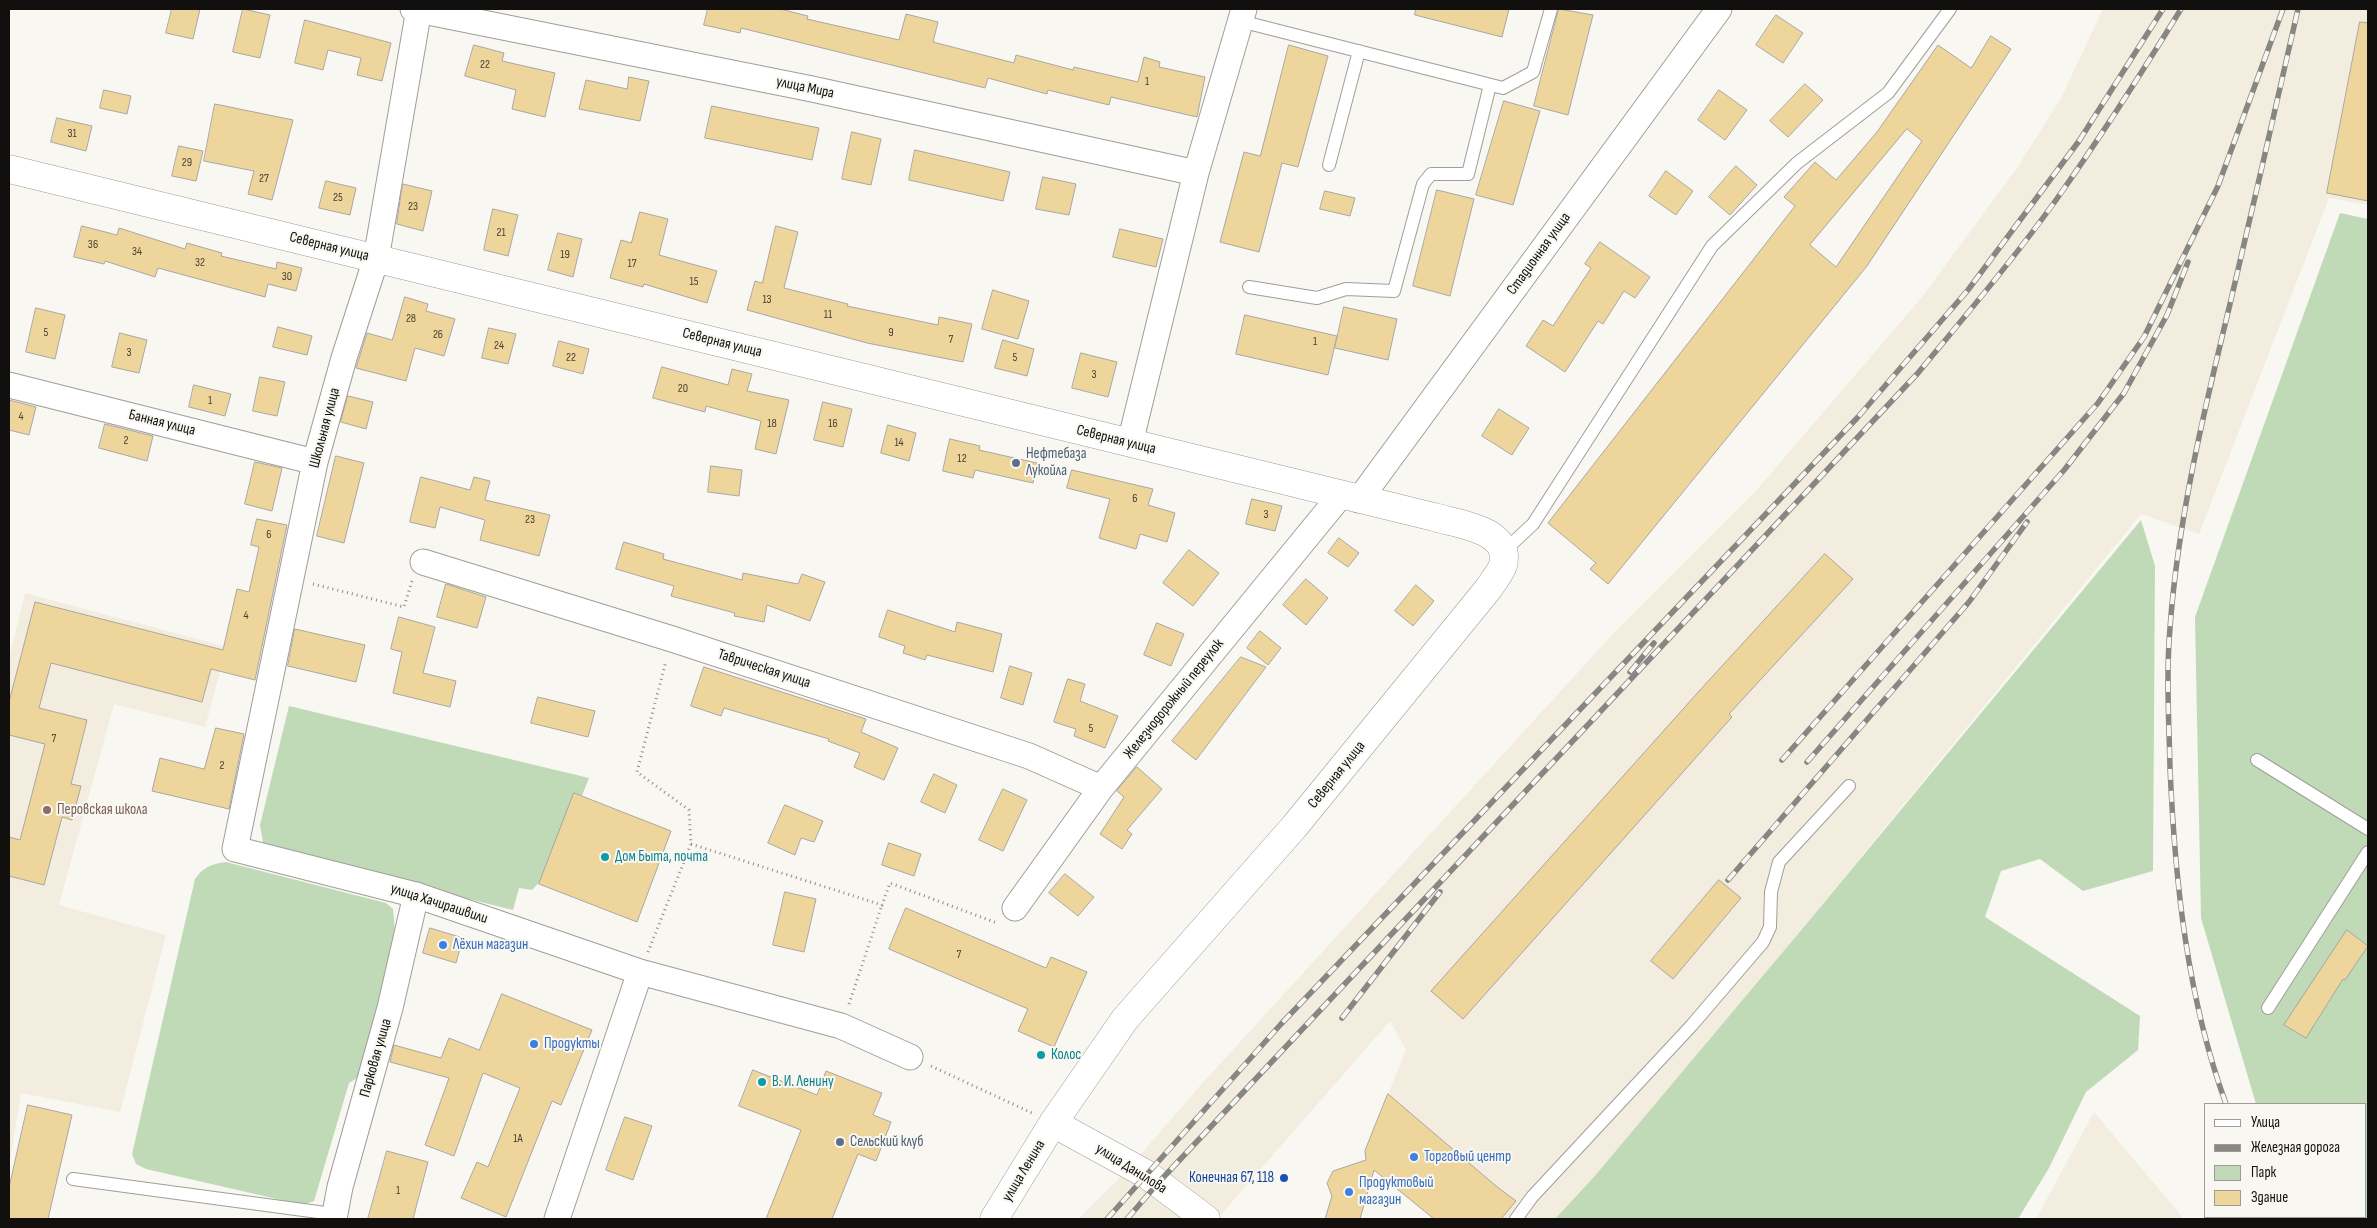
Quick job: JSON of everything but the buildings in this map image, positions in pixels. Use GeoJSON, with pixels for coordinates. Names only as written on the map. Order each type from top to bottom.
{"type":"FeatureCollection","features":[{"type":"Feature","properties":{"kind":"street","name":"улица Мира"},"geometry":{"type":"LineString","coordinates":[[417,9],[812,89],[1196,173]]}},
{"type":"Feature","properties":{"kind":"street","name":"Школьная улица"},"geometry":{"type":"LineString","coordinates":[[235,849],[315,462],[344,358],[376,258],[417,9]]}},
{"type":"Feature","properties":{"kind":"street","name":"Стадионная улица"},"geometry":{"type":"LineString","coordinates":[[1350,497],[1719,9]]}},
{"type":"Feature","properties":{"kind":"street"},"geometry":{"type":"LineString","coordinates":[[1130,443],[1196,173],[1242,15]]}},
{"type":"Feature","properties":{"kind":"street","name":"Северная улица"},"geometry":{"type":"LineString","coordinates":[[9,169],[1434,517],[1487,532],[1498,540],[1503,552],[1503,565],[1489,588],[1294,827],[1125,1019],[1053,1122]]}},
{"type":"Feature","properties":{"kind":"street","name":"Банная улица"},"geometry":{"type":"LineString","coordinates":[[9,384],[315,462]]}},
{"type":"Feature","properties":{"kind":"street","name":"Железнодорожный переулок"},"geometry":{"type":"LineString","coordinates":[[1015,908],[1101,788],[1350,497]]}},
{"type":"Feature","properties":{"kind":"street","name":"Таврическая улица"},"geometry":{"type":"LineString","coordinates":[[423,562],[672,638],[1028,756],[1101,788]]}},
{"type":"Feature","properties":{"kind":"street","name":"улица Хачирашвили"},"geometry":{"type":"LineString","coordinates":[[235,849],[416,895],[640,972],[841,1026],[910,1057]]}},
{"type":"Feature","properties":{"kind":"street","name":"Парковая улица"},"geometry":{"type":"LineString","coordinates":[[334,1217],[390,1008],[416,895]]}},
{"type":"Feature","properties":{"kind":"street"},"geometry":{"type":"LineString","coordinates":[[557,1219],[640,972]]}},
{"type":"Feature","properties":{"kind":"street","name":"улица Ленина"},"geometry":{"type":"LineString","coordinates":[[994,1219],[1053,1122]]}},
{"type":"Feature","properties":{"kind":"street","name":"улица Данилова"},"geometry":{"type":"LineString","coordinates":[[1053,1122],[1146,1174],[1206,1219]]}},
{"type":"Feature","properties":{"kind":"lane"},"geometry":{"type":"LineString","coordinates":[[1242,15],[1359,51],[1503,88],[1533,72],[1551,9]]}},
{"type":"Feature","properties":{"kind":"lane"},"geometry":{"type":"LineString","coordinates":[[1503,552],[1533,524],[1712,246],[1797,164],[1888,93],[1950,9]]}},
{"type":"Feature","properties":{"kind":"lane"},"geometry":{"type":"LineString","coordinates":[[1329,165],[1359,51]]}},
{"type":"Feature","properties":{"kind":"lane"},"geometry":{"type":"LineString","coordinates":[[1249,287],[1317,298],[1346,289],[1394,291],[1423,184],[1431,174],[1468,174],[1490,85]]}},
{"type":"Feature","properties":{"kind":"lane"},"geometry":{"type":"LineString","coordinates":[[2256,760],[2368,829]]}},
{"type":"Feature","properties":{"kind":"lane"},"geometry":{"type":"LineString","coordinates":[[1516,1219],[1532,1197],[1692,1025],[1763,942],[1770,927],[1771,892],[1779,862],[1849,786]]}},
{"type":"Feature","properties":{"kind":"lane"},"geometry":{"type":"LineString","coordinates":[[2268,1008],[2368,852]]}},
{"type":"Feature","properties":{"kind":"lane"},"geometry":{"type":"LineString","coordinates":[[73,1179],[334,1217]]}},
{"type":"Feature","properties":{"kind":"path"},"geometry":{"type":"LineString","coordinates":[[292,579],[404,607],[415,568],[423,562]]}},
{"type":"Feature","properties":{"kind":"path"},"geometry":{"type":"LineString","coordinates":[[640,972],[691,844],[689,810],[638,772],[672,638]]}},
{"type":"Feature","properties":{"kind":"path"},"geometry":{"type":"LineString","coordinates":[[691,844],[882,905]]}},
{"type":"Feature","properties":{"kind":"path"},"geometry":{"type":"LineString","coordinates":[[841,1026],[890,883],[997,923],[1015,908]]}},
{"type":"Feature","properties":{"kind":"path"},"geometry":{"type":"LineString","coordinates":[[910,1057],[1053,1122]]}},
{"type":"Feature","properties":{"kind":"shaded area"},"geometry":{"type":"Polygon","coordinates":[[[2103,9],[2368,9],[2368,205],[2329,198],[2199,534],[2141,514],[1565,1219],[1434,1219],[1366,1164],[1365,1151],[1406,1050],[1390,1021],[1217,1219],[1078,1219],[1123,1175],[1198,1088],[1612,635],[1755,492],[1922,297],[2017,168],[2061,98],[2103,9]]]}},
{"type":"Feature","properties":{"kind":"shaded area"},"geometry":{"type":"Polygon","coordinates":[[[25,593],[227,647],[205,727],[114,704],[59,905],[166,935],[120,1112],[21,1093],[9,1166],[9,659],[25,593]]]}},
{"type":"Feature","properties":{"kind":"shaded area"},"geometry":{"type":"Polygon","coordinates":[[[2094,1112],[2184,1219],[2036,1219],[2094,1112]]]}},
{"type":"Feature","properties":{"kind":"green space"},"geometry":{"type":"Polygon","coordinates":[[[2340,213],[2368,219],[2368,1219],[2301,1219],[2367,1218],[2367,1103],[2256,1103],[2201,918],[2195,617],[2340,213]]]}},
{"type":"Feature","properties":{"kind":"green space"},"geometry":{"type":"Polygon","coordinates":[[[2141,520],[2155,566],[2153,871],[2083,891],[2040,859],[2001,871],[1985,917],[2140,1016],[2138,1050],[2086,1092],[2049,1168],[2018,1219],[1555,1219],[1594,1177],[1803,928],[2141,520]]]}},
{"type":"Feature","properties":{"kind":"green space"},"geometry":{"type":"Polygon","coordinates":[[[289,706],[589,778],[553,868],[532,890],[519,888],[513,910],[264,848],[260,825],[289,706]]]}},
{"type":"Feature","properties":{"kind":"green space"},"geometry":{"type":"Polygon","coordinates":[[[226,862],[386,903],[393,909],[395,931],[362,1075],[349,1083],[314,1201],[303,1205],[146,1169],[136,1164],[132,1154],[195,879],[208,867],[226,862]]]}},
{"type":"Feature","properties":{"kind":"railway"},"geometry":{"type":"LineString","coordinates":[[1107,1219],[1281,1024],[1858,417],[1968,290],[2079,141],[2163,9]]}},
{"type":"Feature","properties":{"kind":"railway"},"geometry":{"type":"LineString","coordinates":[[1127,1219],[1158,1183],[1918,373],[2006,266],[2056,200],[2120,106],[2181,9]]}},
{"type":"Feature","properties":{"kind":"railway"},"geometry":{"type":"LineString","coordinates":[[1782,760],[2098,403],[2144,337],[2218,186],[2283,9]]}},
{"type":"Feature","properties":{"kind":"railway"},"geometry":{"type":"LineString","coordinates":[[2226,1103],[2202,1022],[2192,981],[2185,939],[2172,811],[2168,698],[2169,646],[2179,546],[2193,465],[2298,9]]}},
{"type":"Feature","properties":{"kind":"railway"},"geometry":{"type":"LineString","coordinates":[[1807,762],[2065,469],[2124,393],[2167,315],[2188,262]]}},
{"type":"Feature","properties":{"kind":"railway"},"geometry":{"type":"LineString","coordinates":[[1728,880],[1969,602],[2027,522]]}},
{"type":"Feature","properties":{"kind":"railway"},"geometry":{"type":"LineString","coordinates":[[1630,672],[1654,643]]}},
{"type":"Feature","properties":{"kind":"railway"},"geometry":{"type":"LineString","coordinates":[[1342,1018],[1440,892]]}},
{"type":"Feature","properties":{"kind":"place","name":"Нефтебаза Лукойла"},"geometry":{"type":"Point","coordinates":[1016,463]}},
{"type":"Feature","properties":{"kind":"place","name":"Перовская школа"},"geometry":{"type":"Point","coordinates":[47,810]}},
{"type":"Feature","properties":{"kind":"place","name":"Дом Быта, почта"},"geometry":{"type":"Point","coordinates":[605,857]}},
{"type":"Feature","properties":{"kind":"place","name":"Лёхин магазин"},"geometry":{"type":"Point","coordinates":[443,945]}},
{"type":"Feature","properties":{"kind":"place","name":"Продукты"},"geometry":{"type":"Point","coordinates":[534,1044]}},
{"type":"Feature","properties":{"kind":"place","name":"Колос"},"geometry":{"type":"Point","coordinates":[1041,1055]}},
{"type":"Feature","properties":{"kind":"place","name":"В. И. Ленину"},"geometry":{"type":"Point","coordinates":[762,1082]}},
{"type":"Feature","properties":{"kind":"place","name":"Сельский клуб"},"geometry":{"type":"Point","coordinates":[840,1142]}},
{"type":"Feature","properties":{"kind":"place","name":"Торговый центр"},"geometry":{"type":"Point","coordinates":[1414,1157]}},
{"type":"Feature","properties":{"kind":"place","name":"Конечная 67, 118"},"geometry":{"type":"Point","coordinates":[1284,1178]}},
{"type":"Feature","properties":{"kind":"place","name":"Продуктовый магазин"},"geometry":{"type":"Point","coordinates":[1349,1192]}}]}
